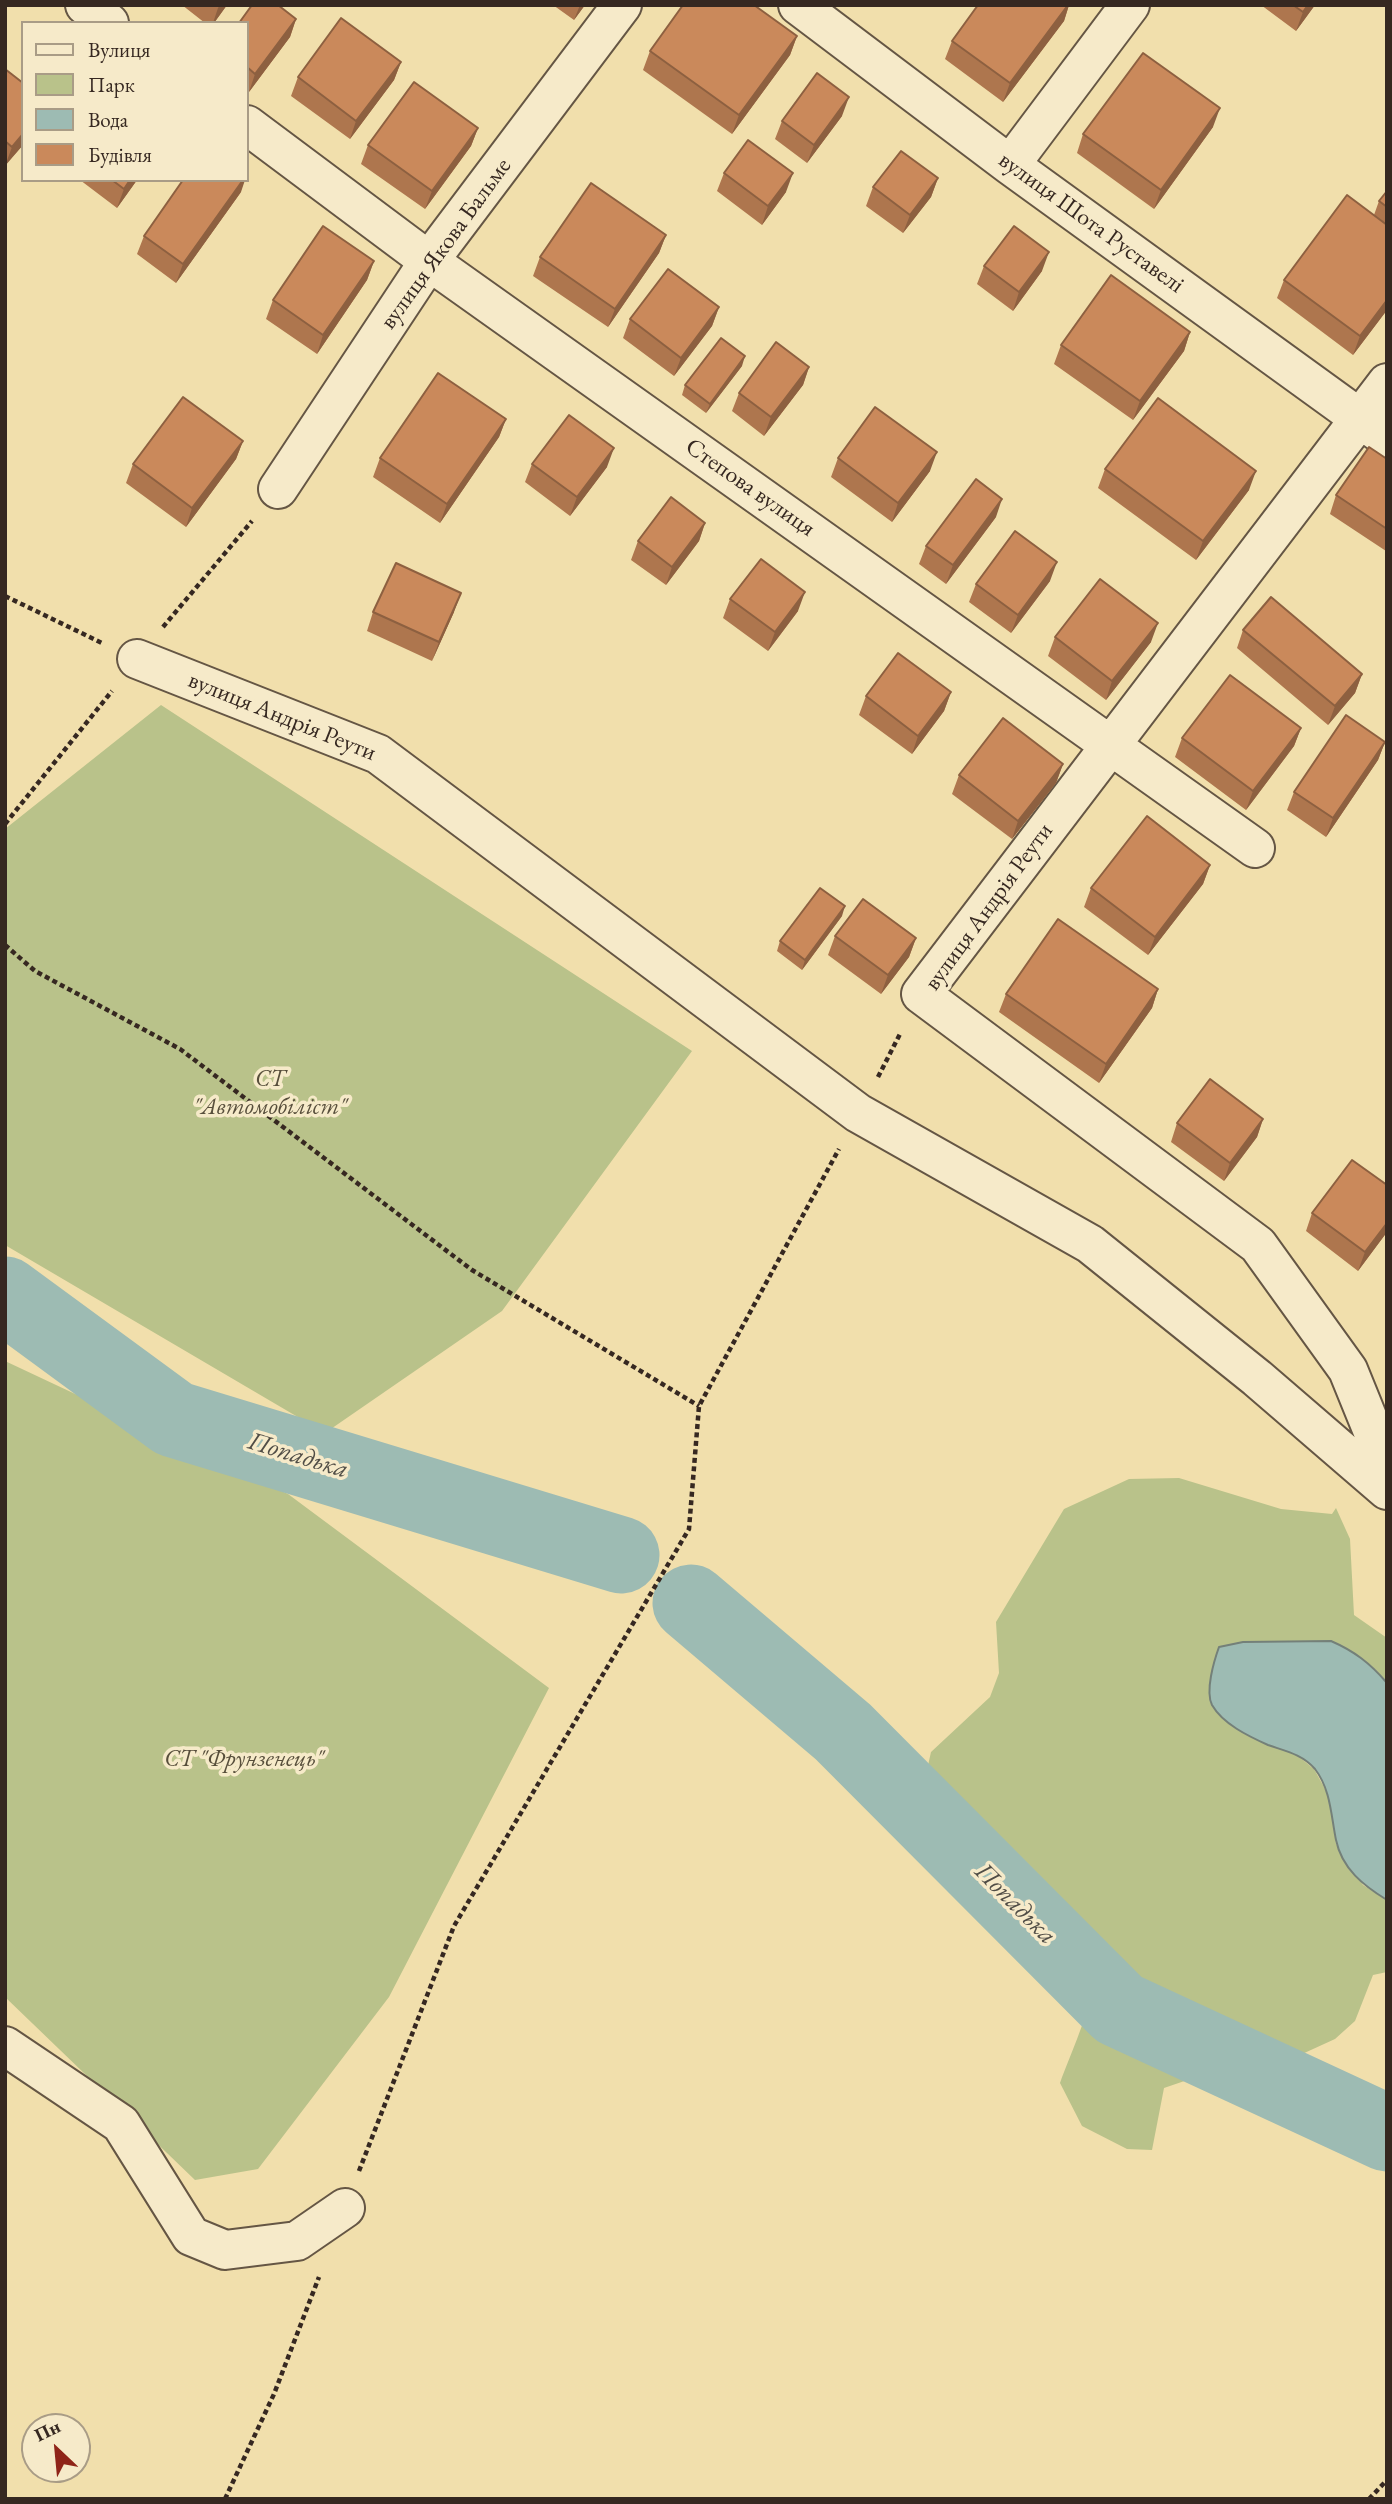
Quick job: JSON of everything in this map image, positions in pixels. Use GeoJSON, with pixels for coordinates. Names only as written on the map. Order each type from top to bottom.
{"type":"FeatureCollection","features":[{"type":"Feature","properties":{"kind":"street"},"geometry":{"type":"LineString","coordinates":[[85,5],[106,21]]}},
{"type":"Feature","properties":{"kind":"street","name":"вулиця Якова Бальме"},"geometry":{"type":"LineString","coordinates":[[278,489],[429,261],[622,5]]}},
{"type":"Feature","properties":{"kind":"street","name":"вулиця Шота Руставелі"},"geometry":{"type":"LineString","coordinates":[[798,5],[1010,165],[1374,428]]}},
{"type":"Feature","properties":{"kind":"street"},"geometry":{"type":"LineString","coordinates":[[1010,165],[1129,5]]}},
{"type":"Feature","properties":{"kind":"street","name":"Степова вулиця"},"geometry":{"type":"LineString","coordinates":[[248,126],[429,261],[1255,848]]}},
{"type":"Feature","properties":{"kind":"street","name":"вулиця Андрія Реути"},"geometry":{"type":"LineString","coordinates":[[1387,383],[1374,428],[1110,744],[921,994],[1258,1245],[1348,1370],[1387,1466]]}},
{"type":"Feature","properties":{"kind":"street","name":"вулиця Андрія Реути"},"geometry":{"type":"LineString","coordinates":[[137,659],[378,754],[858,1113],[1090,1244],[1257,1378],[1387,1490]]}},
{"type":"Feature","properties":{"kind":"street"},"geometry":{"type":"LineString","coordinates":[[5,2046],[121,2124],[191,2235],[225,2250],[297,2241],[345,2208]]}},
{"type":"Feature","properties":{"kind":"path"},"geometry":{"type":"LineString","coordinates":[[5,596],[137,659]]}},
{"type":"Feature","properties":{"kind":"path"},"geometry":{"type":"LineString","coordinates":[[5,945],[35,971],[180,1049],[472,1270],[699,1406]]}},
{"type":"Feature","properties":{"kind":"path"},"geometry":{"type":"LineString","coordinates":[[345,2208],[454,1926],[689,1529],[699,1406],[921,994]]}},
{"type":"Feature","properties":{"kind":"path"},"geometry":{"type":"LineString","coordinates":[[225,2499],[274,2394],[321,2270]]}},
{"type":"Feature","properties":{"kind":"path"},"geometry":{"type":"LineString","coordinates":[[1369,2499],[1387,2480]]}},
{"type":"Feature","properties":{"kind":"green space","name":"СТ \"Автомобіліст\""},"geometry":{"type":"Polygon","coordinates":[[[161,705],[692,1051],[502,1311],[325,1433],[5,1245],[5,829],[161,705]]]}},
{"type":"Feature","properties":{"kind":"green space","name":"СТ \"Фрунзенець\""},"geometry":{"type":"Polygon","coordinates":[[[5,1361],[288,1494],[549,1688],[389,1997],[258,2169],[195,2180],[5,1997],[5,1361]]]}},
{"type":"Feature","properties":{"kind":"green space"},"geometry":{"type":"Polygon","coordinates":[[[1179,1478],[1281,1509],[1332,1514],[1336,1508],[1350,1539],[1354,1615],[1387,1638],[1387,1683],[1375,1669],[1268,1744],[1293,1752],[1314,1769],[1329,1796],[1336,1844],[1363,1885],[1387,1900],[1387,1972],[1373,1975],[1355,2021],[1335,2039],[1289,2060],[1240,2062],[1164,2088],[1152,2150],[1127,2149],[1082,2126],[1060,2083],[1094,1987],[1096,1960],[1090,1944],[1079,1930],[1064,1919],[968,1874],[914,1828],[931,1752],[990,1697],[999,1673],[996,1622],[1064,1509],[1129,1479],[1179,1478]]]}},
{"type":"Feature","properties":{"kind":"water"},"geometry":{"type":"Polygon","coordinates":[[[1331,1641],[1361,1658],[1387,1683],[1387,1900],[1362,1883],[1343,1860],[1327,1794],[1315,1769],[1299,1756],[1268,1745],[1237,1729],[1217,1712],[1210,1699],[1211,1676],[1219,1647],[1243,1642],[1331,1641]]]}},
{"type":"Feature","properties":{"kind":"building"},"geometry":{"type":"Polygon","coordinates":[[[252,5],[278,5],[296,19],[255,74],[248,68],[248,21],[240,21],[252,5]]]}},
{"type":"Feature","properties":{"kind":"building"},"geometry":{"type":"Polygon","coordinates":[[[683,5],[754,5],[797,36],[739,115],[650,51],[683,5]]]}},
{"type":"Feature","properties":{"kind":"building"},"geometry":{"type":"Polygon","coordinates":[[[978,5],[1068,5],[1010,83],[952,41],[978,5]]]}},
{"type":"Feature","properties":{"kind":"building"},"geometry":{"type":"Polygon","coordinates":[[[1293,5],[1308,5],[1303,12],[1293,5]]]}},
{"type":"Feature","properties":{"kind":"building"},"geometry":{"type":"Polygon","coordinates":[[[341,18],[401,62],[356,121],[298,77],[341,18]]]}},
{"type":"Feature","properties":{"kind":"building"},"geometry":{"type":"Polygon","coordinates":[[[1143,53],[1220,108],[1161,190],[1083,134],[1143,53]]]}},
{"type":"Feature","properties":{"kind":"building"},"geometry":{"type":"Polygon","coordinates":[[[5,69],[21,81],[21,136],[12,147],[5,141],[5,69]]]}},
{"type":"Feature","properties":{"kind":"building"},"geometry":{"type":"Polygon","coordinates":[[[817,73],[849,97],[814,145],[782,121],[817,73]]]}},
{"type":"Feature","properties":{"kind":"building"},"geometry":{"type":"Polygon","coordinates":[[[414,82],[478,128],[432,191],[368,145],[414,82]]]}},
{"type":"Feature","properties":{"kind":"building"},"geometry":{"type":"Polygon","coordinates":[[[748,140],[793,173],[768,206],[724,173],[748,140]]]}},
{"type":"Feature","properties":{"kind":"building"},"geometry":{"type":"Polygon","coordinates":[[[901,151],[938,178],[910,215],[873,187],[901,151]]]}},
{"type":"Feature","properties":{"kind":"building"},"geometry":{"type":"Polygon","coordinates":[[[115,182],[129,182],[124,189],[115,182]]]}},
{"type":"Feature","properties":{"kind":"building"},"geometry":{"type":"Polygon","coordinates":[[[182,182],[242,182],[183,264],[144,236],[182,182]]]}},
{"type":"Feature","properties":{"kind":"building"},"geometry":{"type":"Polygon","coordinates":[[[591,183],[666,235],[615,309],[540,257],[591,183]]]}},
{"type":"Feature","properties":{"kind":"building"},"geometry":{"type":"Polygon","coordinates":[[[1387,191],[1387,207],[1379,201],[1387,191]]]}},
{"type":"Feature","properties":{"kind":"building"},"geometry":{"type":"Polygon","coordinates":[[[1347,195],[1387,225],[1387,300],[1360,336],[1284,280],[1347,195]]]}},
{"type":"Feature","properties":{"kind":"building"},"geometry":{"type":"Polygon","coordinates":[[[323,226],[374,261],[323,335],[273,300],[323,226]]]}},
{"type":"Feature","properties":{"kind":"building"},"geometry":{"type":"Polygon","coordinates":[[[1014,226],[1049,252],[1019,292],[984,266],[1014,226]]]}},
{"type":"Feature","properties":{"kind":"building"},"geometry":{"type":"Polygon","coordinates":[[[668,269],[719,307],[681,358],[630,319],[668,269]]]}},
{"type":"Feature","properties":{"kind":"building"},"geometry":{"type":"Polygon","coordinates":[[[1111,275],[1190,332],[1140,401],[1061,345],[1111,275]]]}},
{"type":"Feature","properties":{"kind":"building"},"geometry":{"type":"Polygon","coordinates":[[[721,338],[745,356],[710,404],[685,385],[721,338]]]}},
{"type":"Feature","properties":{"kind":"building"},"geometry":{"type":"Polygon","coordinates":[[[776,342],[809,367],[771,417],[739,393],[776,342]]]}},
{"type":"Feature","properties":{"kind":"building"},"geometry":{"type":"Polygon","coordinates":[[[438,373],[506,419],[447,504],[380,458],[438,373]]]}},
{"type":"Feature","properties":{"kind":"building"},"geometry":{"type":"Polygon","coordinates":[[[183,397],[243,441],[192,508],[133,464],[183,397]]]}},
{"type":"Feature","properties":{"kind":"building"},"geometry":{"type":"Polygon","coordinates":[[[1158,398],[1256,471],[1203,541],[1105,469],[1158,398]]]}},
{"type":"Feature","properties":{"kind":"building"},"geometry":{"type":"Polygon","coordinates":[[[875,407],[937,452],[898,503],[838,458],[875,407]]]}},
{"type":"Feature","properties":{"kind":"building"},"geometry":{"type":"Polygon","coordinates":[[[569,415],[614,448],[577,497],[532,464],[569,415]]]}},
{"type":"Feature","properties":{"kind":"building"},"geometry":{"type":"Polygon","coordinates":[[[1369,447],[1387,459],[1387,529],[1336,495],[1369,447]]]}},
{"type":"Feature","properties":{"kind":"building"},"geometry":{"type":"Polygon","coordinates":[[[976,479],[1002,499],[953,565],[926,546],[976,479]]]}},
{"type":"Feature","properties":{"kind":"building"},"geometry":{"type":"Polygon","coordinates":[[[671,497],[705,523],[672,567],[638,541],[671,497]]]}},
{"type":"Feature","properties":{"kind":"building"},"geometry":{"type":"Polygon","coordinates":[[[1015,531],[1057,562],[1018,615],[976,584],[1015,531]]]}},
{"type":"Feature","properties":{"kind":"building"},"geometry":{"type":"Polygon","coordinates":[[[761,559],[805,592],[775,632],[730,599],[761,559]]]}},
{"type":"Feature","properties":{"kind":"building"},"geometry":{"type":"Polygon","coordinates":[[[396,563],[461,593],[439,642],[373,612],[396,563]]]}},
{"type":"Feature","properties":{"kind":"building"},"geometry":{"type":"Polygon","coordinates":[[[1100,579],[1158,623],[1112,681],[1055,637],[1100,579]]]}},
{"type":"Feature","properties":{"kind":"building"},"geometry":{"type":"Polygon","coordinates":[[[1271,597],[1362,674],[1335,706],[1243,630],[1271,597]]]}},
{"type":"Feature","properties":{"kind":"building"},"geometry":{"type":"Polygon","coordinates":[[[898,653],[951,692],[918,736],[866,696],[898,653]]]}},
{"type":"Feature","properties":{"kind":"building"},"geometry":{"type":"Polygon","coordinates":[[[1230,675],[1301,728],[1253,791],[1182,738],[1230,675]]]}},
{"type":"Feature","properties":{"kind":"building"},"geometry":{"type":"Polygon","coordinates":[[[1346,715],[1385,742],[1333,818],[1294,792],[1346,715]]]}},
{"type":"Feature","properties":{"kind":"building"},"geometry":{"type":"Polygon","coordinates":[[[1003,718],[1063,764],[1018,821],[959,775],[1003,718]]]}},
{"type":"Feature","properties":{"kind":"building"},"geometry":{"type":"Polygon","coordinates":[[[1147,816],[1210,865],[1155,937],[1091,888],[1147,816]]]}},
{"type":"Feature","properties":{"kind":"building"},"geometry":{"type":"Polygon","coordinates":[[[820,888],[845,906],[805,960],[780,941],[820,888]]]}},
{"type":"Feature","properties":{"kind":"building"},"geometry":{"type":"Polygon","coordinates":[[[863,899],[916,938],[888,975],[835,936],[863,899]]]}},
{"type":"Feature","properties":{"kind":"building"},"geometry":{"type":"Polygon","coordinates":[[[1058,919],[1158,989],[1106,1064],[1006,994],[1058,919]]]}},
{"type":"Feature","properties":{"kind":"building"},"geometry":{"type":"Polygon","coordinates":[[[1210,1079],[1263,1119],[1230,1163],[1177,1123],[1210,1079]]]}},
{"type":"Feature","properties":{"kind":"building"},"geometry":{"type":"Polygon","coordinates":[[[1352,1160],[1387,1185],[1387,1223],[1365,1252],[1312,1213],[1352,1160]]]}},
{"type":"Feature","properties":{"kind":"waterway","name":"Попадька"},"geometry":{"type":"LineString","coordinates":[[5,1295],[174,1419],[621,1555]]}},
{"type":"Feature","properties":{"kind":"waterway","name":"Попадька"},"geometry":{"type":"LineString","coordinates":[[691,1603],[843,1732],[1119,2009],[1387,2133]]}}]}
